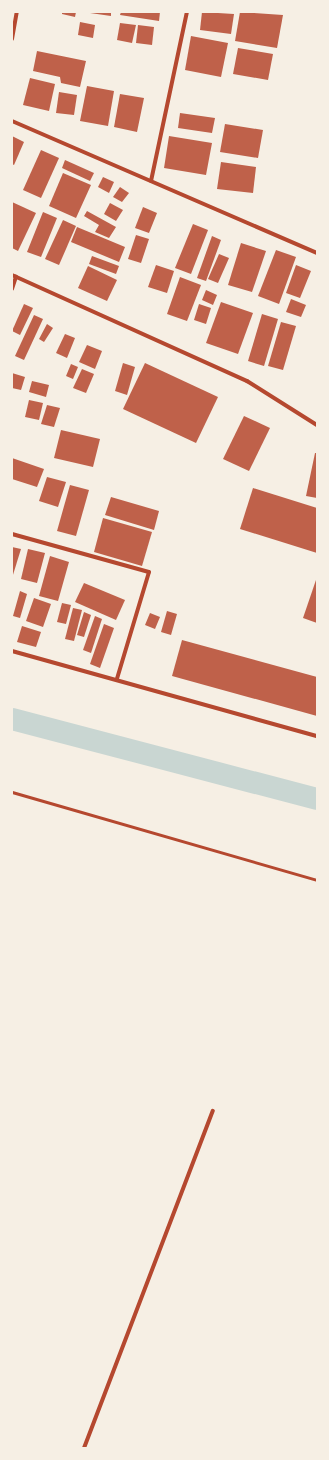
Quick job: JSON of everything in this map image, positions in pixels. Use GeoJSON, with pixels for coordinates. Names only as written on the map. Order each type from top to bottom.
{"type":"FeatureCollection","features":[{"type":"Feature","properties":{"kind":"street"},"geometry":{"type":"LineString","coordinates":[[12,39],[17,12]]}},
{"type":"Feature","properties":{"kind":"street"},"geometry":{"type":"LineString","coordinates":[[151,181],[187,12]]}},
{"type":"Feature","properties":{"kind":"street"},"geometry":{"type":"LineString","coordinates":[[12,120],[317,253]]}},
{"type":"Feature","properties":{"kind":"street"},"geometry":{"type":"LineString","coordinates":[[12,289],[14,276],[247,381],[317,425]]}},
{"type":"Feature","properties":{"kind":"street"},"geometry":{"type":"LineString","coordinates":[[12,534],[150,572],[117,679]]}},
{"type":"Feature","properties":{"kind":"street"},"geometry":{"type":"LineString","coordinates":[[12,651],[117,679],[317,736]]}},
{"type":"Feature","properties":{"kind":"street"},"geometry":{"type":"LineString","coordinates":[[84,1448],[213,1111]]}},
{"type":"Feature","properties":{"kind":"lane"},"geometry":{"type":"LineString","coordinates":[[12,792],[317,880]]}},
{"type":"Feature","properties":{"kind":"building"},"geometry":{"type":"Polygon","coordinates":[[[62,12],[76,12],[75,17],[62,14],[62,12]]]}},
{"type":"Feature","properties":{"kind":"building"},"geometry":{"type":"Polygon","coordinates":[[[83,12],[111,12],[111,16],[83,12]]]}},
{"type":"Feature","properties":{"kind":"building"},"geometry":{"type":"Polygon","coordinates":[[[121,12],[160,12],[159,21],[120,15],[121,12]]]}},
{"type":"Feature","properties":{"kind":"building"},"geometry":{"type":"Polygon","coordinates":[[[202,12],[234,14],[231,34],[200,30],[202,12]]]}},
{"type":"Feature","properties":{"kind":"building"},"geometry":{"type":"Polygon","coordinates":[[[240,12],[283,15],[277,48],[235,41],[240,12]]]}},
{"type":"Feature","properties":{"kind":"building"},"geometry":{"type":"Polygon","coordinates":[[[80,22],[95,25],[93,38],[78,35],[80,22]]]}},
{"type":"Feature","properties":{"kind":"building"},"geometry":{"type":"Polygon","coordinates":[[[120,23],[136,25],[132,43],[117,40],[120,23]]]}},
{"type":"Feature","properties":{"kind":"building"},"geometry":{"type":"Polygon","coordinates":[[[138,25],[154,27],[152,45],[136,43],[138,25]]]}},
{"type":"Feature","properties":{"kind":"building"},"geometry":{"type":"Polygon","coordinates":[[[191,36],[228,43],[221,77],[185,70],[191,36]]]}},
{"type":"Feature","properties":{"kind":"building"},"geometry":{"type":"Polygon","coordinates":[[[238,48],[273,54],[268,80],[233,74],[238,48]]]}},
{"type":"Feature","properties":{"kind":"building"},"geometry":{"type":"Polygon","coordinates":[[[37,51],[86,61],[80,87],[61,83],[60,77],[33,71],[37,51]]]}},
{"type":"Feature","properties":{"kind":"building"},"geometry":{"type":"Polygon","coordinates":[[[30,78],[55,84],[49,111],[23,105],[30,78]]]}},
{"type":"Feature","properties":{"kind":"building"},"geometry":{"type":"Polygon","coordinates":[[[87,86],[114,91],[108,126],[80,121],[87,86]]]}},
{"type":"Feature","properties":{"kind":"building"},"geometry":{"type":"Polygon","coordinates":[[[59,92],[77,95],[74,115],[56,113],[59,92]]]}},
{"type":"Feature","properties":{"kind":"building"},"geometry":{"type":"Polygon","coordinates":[[[120,94],[144,98],[137,132],[114,127],[120,94]]]}},
{"type":"Feature","properties":{"kind":"building"},"geometry":{"type":"Polygon","coordinates":[[[180,113],[215,118],[212,133],[178,128],[180,113]]]}},
{"type":"Feature","properties":{"kind":"building"},"geometry":{"type":"Polygon","coordinates":[[[225,124],[263,130],[258,158],[220,152],[225,124]]]}},
{"type":"Feature","properties":{"kind":"building"},"geometry":{"type":"Polygon","coordinates":[[[12,136],[24,142],[14,165],[12,164],[12,136]]]}},
{"type":"Feature","properties":{"kind":"building"},"geometry":{"type":"Polygon","coordinates":[[[169,136],[212,143],[206,175],[164,168],[169,136]]]}},
{"type":"Feature","properties":{"kind":"building"},"geometry":{"type":"Polygon","coordinates":[[[41,150],[59,158],[41,198],[23,190],[41,150]]]}},
{"type":"Feature","properties":{"kind":"building"},"geometry":{"type":"Polygon","coordinates":[[[65,160],[94,173],[90,181],[62,168],[65,160]]]}},
{"type":"Feature","properties":{"kind":"building"},"geometry":{"type":"Polygon","coordinates":[[[221,162],[256,167],[253,193],[217,189],[221,162]]]}},
{"type":"Feature","properties":{"kind":"building"},"geometry":{"type":"Polygon","coordinates":[[[63,173],[91,185],[76,218],[49,206],[63,173]]]}},
{"type":"Feature","properties":{"kind":"building"},"geometry":{"type":"Polygon","coordinates":[[[103,177],[114,182],[109,193],[98,187],[103,177]]]}},
{"type":"Feature","properties":{"kind":"building"},"geometry":{"type":"Polygon","coordinates":[[[120,187],[129,193],[122,202],[113,197],[120,187]]]}},
{"type":"Feature","properties":{"kind":"building"},"geometry":{"type":"Polygon","coordinates":[[[12,202],[36,213],[18,251],[12,248],[12,202]]]}},
{"type":"Feature","properties":{"kind":"building"},"geometry":{"type":"Polygon","coordinates":[[[110,203],[123,210],[116,221],[104,214],[110,203]]]}},
{"type":"Feature","properties":{"kind":"building"},"geometry":{"type":"Polygon","coordinates":[[[143,207],[157,213],[149,233],[135,228],[143,207]]]}},
{"type":"Feature","properties":{"kind":"building"},"geometry":{"type":"Polygon","coordinates":[[[87,211],[116,227],[109,238],[95,232],[99,225],[84,216],[87,211]]]}},
{"type":"Feature","properties":{"kind":"building"},"geometry":{"type":"Polygon","coordinates":[[[43,212],[57,218],[41,257],[27,252],[43,212]]]}},
{"type":"Feature","properties":{"kind":"building"},"geometry":{"type":"Polygon","coordinates":[[[63,220],[76,226],[59,265],[45,259],[63,220]]]}},
{"type":"Feature","properties":{"kind":"building"},"geometry":{"type":"Polygon","coordinates":[[[193,224],[208,230],[191,274],[175,268],[193,224]]]}},
{"type":"Feature","properties":{"kind":"building"},"geometry":{"type":"Polygon","coordinates":[[[77,227],[125,247],[119,262],[71,242],[77,227]]]}},
{"type":"Feature","properties":{"kind":"building"},"geometry":{"type":"Polygon","coordinates":[[[136,235],[149,239],[141,263],[128,259],[136,235]]]}},
{"type":"Feature","properties":{"kind":"building"},"geometry":{"type":"Polygon","coordinates":[[[212,236],[221,240],[206,281],[197,278],[212,236]]]}},
{"type":"Feature","properties":{"kind":"building"},"geometry":{"type":"Polygon","coordinates":[[[241,243],[266,251],[252,292],[228,285],[241,243]]]}},
{"type":"Feature","properties":{"kind":"building"},"geometry":{"type":"Polygon","coordinates":[[[276,250],[296,257],[279,304],[258,296],[276,250]]]}},
{"type":"Feature","properties":{"kind":"building"},"geometry":{"type":"Polygon","coordinates":[[[219,254],[229,258],[218,283],[208,279],[219,254]]]}},
{"type":"Feature","properties":{"kind":"building"},"geometry":{"type":"Polygon","coordinates":[[[92,256],[119,266],[116,274],[89,264],[92,256]]]}},
{"type":"Feature","properties":{"kind":"building"},"geometry":{"type":"Polygon","coordinates":[[[156,265],[174,271],[167,293],[148,287],[156,265]]]}},
{"type":"Feature","properties":{"kind":"building"},"geometry":{"type":"Polygon","coordinates":[[[296,265],[311,271],[300,298],[286,293],[296,265]]]}},
{"type":"Feature","properties":{"kind":"building"},"geometry":{"type":"Polygon","coordinates":[[[88,266],[117,280],[107,301],[78,288],[88,266]]]}},
{"type":"Feature","properties":{"kind":"building"},"geometry":{"type":"Polygon","coordinates":[[[180,277],[201,285],[187,321],[167,314],[180,277]]]}},
{"type":"Feature","properties":{"kind":"building"},"geometry":{"type":"Polygon","coordinates":[[[206,290],[217,295],[213,305],[202,300],[206,290]]]}},
{"type":"Feature","properties":{"kind":"building"},"geometry":{"type":"Polygon","coordinates":[[[291,299],[306,305],[301,317],[286,312],[291,299]]]}},
{"type":"Feature","properties":{"kind":"building"},"geometry":{"type":"Polygon","coordinates":[[[221,302],[253,313],[238,354],[206,343],[221,302]]]}},
{"type":"Feature","properties":{"kind":"building"},"geometry":{"type":"Polygon","coordinates":[[[24,304],[33,308],[20,335],[12,331],[24,304]]]}},
{"type":"Feature","properties":{"kind":"building"},"geometry":{"type":"Polygon","coordinates":[[[199,304],[211,308],[206,324],[194,320],[199,304]]]}},
{"type":"Feature","properties":{"kind":"building"},"geometry":{"type":"Polygon","coordinates":[[[262,314],[278,319],[264,366],[248,361],[262,314]]]}},
{"type":"Feature","properties":{"kind":"building"},"geometry":{"type":"Polygon","coordinates":[[[34,315],[43,319],[24,360],[15,356],[34,315]]]}},
{"type":"Feature","properties":{"kind":"building"},"geometry":{"type":"Polygon","coordinates":[[[281,322],[296,326],[283,370],[268,366],[281,322]]]}},
{"type":"Feature","properties":{"kind":"building"},"geometry":{"type":"Polygon","coordinates":[[[47,324],[53,328],[44,342],[39,339],[47,324]]]}},
{"type":"Feature","properties":{"kind":"building"},"geometry":{"type":"Polygon","coordinates":[[[65,334],[75,338],[67,358],[56,353],[65,334]]]}},
{"type":"Feature","properties":{"kind":"building"},"geometry":{"type":"Polygon","coordinates":[[[87,345],[102,351],[95,369],[79,362],[87,345]]]}},
{"type":"Feature","properties":{"kind":"building"},"geometry":{"type":"Polygon","coordinates":[[[123,363],[135,367],[127,395],[115,391],[123,363]]]}},
{"type":"Feature","properties":{"kind":"building"},"geometry":{"type":"Polygon","coordinates":[[[145,363],[218,397],[196,443],[123,409],[145,363]]]}},
{"type":"Feature","properties":{"kind":"building"},"geometry":{"type":"Polygon","coordinates":[[[71,364],[78,367],[73,379],[66,376],[71,364]]]}},
{"type":"Feature","properties":{"kind":"building"},"geometry":{"type":"Polygon","coordinates":[[[82,369],[94,374],[86,393],[73,388],[82,369]]]}},
{"type":"Feature","properties":{"kind":"building"},"geometry":{"type":"Polygon","coordinates":[[[12,373],[25,377],[21,390],[12,388],[12,373]]]}},
{"type":"Feature","properties":{"kind":"building"},"geometry":{"type":"Polygon","coordinates":[[[32,381],[49,385],[46,397],[29,392],[32,381]]]}},
{"type":"Feature","properties":{"kind":"building"},"geometry":{"type":"Polygon","coordinates":[[[29,400],[43,403],[39,420],[25,417],[29,400]]]}},
{"type":"Feature","properties":{"kind":"building"},"geometry":{"type":"Polygon","coordinates":[[[47,405],[60,408],[54,427],[41,424],[47,405]]]}},
{"type":"Feature","properties":{"kind":"building"},"geometry":{"type":"Polygon","coordinates":[[[244,416],[270,428],[249,471],[223,459],[244,416]]]}},
{"type":"Feature","properties":{"kind":"building"},"geometry":{"type":"Polygon","coordinates":[[[61,430],[100,439],[93,467],[54,458],[61,430]]]}},
{"type":"Feature","properties":{"kind":"building"},"geometry":{"type":"Polygon","coordinates":[[[315,453],[317,453],[317,498],[306,496],[315,453]]]}},
{"type":"Feature","properties":{"kind":"building"},"geometry":{"type":"Polygon","coordinates":[[[12,458],[44,469],[37,487],[12,479],[12,458]]]}},
{"type":"Feature","properties":{"kind":"building"},"geometry":{"type":"Polygon","coordinates":[[[47,477],[66,482],[58,507],[39,501],[47,477]]]}},
{"type":"Feature","properties":{"kind":"building"},"geometry":{"type":"Polygon","coordinates":[[[70,485],[89,490],[76,536],[57,531],[70,485]]]}},
{"type":"Feature","properties":{"kind":"building"},"geometry":{"type":"Polygon","coordinates":[[[253,488],[317,508],[317,553],[240,529],[253,488]]]}},
{"type":"Feature","properties":{"kind":"building"},"geometry":{"type":"Polygon","coordinates":[[[111,497],[159,511],[154,530],[105,515],[111,497]]]}},
{"type":"Feature","properties":{"kind":"building"},"geometry":{"type":"Polygon","coordinates":[[[103,518],[152,532],[142,566],[94,552],[103,518]]]}},
{"type":"Feature","properties":{"kind":"building"},"geometry":{"type":"Polygon","coordinates":[[[12,547],[21,549],[12,578],[12,547]]]}},
{"type":"Feature","properties":{"kind":"building"},"geometry":{"type":"Polygon","coordinates":[[[28,549],[45,553],[37,583],[21,579],[28,549]]]}},
{"type":"Feature","properties":{"kind":"building"},"geometry":{"type":"Polygon","coordinates":[[[50,556],[69,562],[58,601],[39,596],[50,556]]]}},
{"type":"Feature","properties":{"kind":"building"},"geometry":{"type":"Polygon","coordinates":[[[317,577],[317,623],[303,618],[317,577]]]}},
{"type":"Feature","properties":{"kind":"building"},"geometry":{"type":"Polygon","coordinates":[[[84,583],[125,600],[116,620],[75,602],[84,583]]]}},
{"type":"Feature","properties":{"kind":"building"},"geometry":{"type":"Polygon","coordinates":[[[20,591],[27,594],[20,618],[13,616],[20,591]]]}},
{"type":"Feature","properties":{"kind":"building"},"geometry":{"type":"Polygon","coordinates":[[[34,598],[51,604],[43,627],[26,621],[34,598]]]}},
{"type":"Feature","properties":{"kind":"building"},"geometry":{"type":"Polygon","coordinates":[[[62,603],[71,605],[66,624],[57,622],[62,603]]]}},
{"type":"Feature","properties":{"kind":"building"},"geometry":{"type":"Polygon","coordinates":[[[73,608],[82,610],[74,641],[65,639],[73,608]]]}},
{"type":"Feature","properties":{"kind":"building"},"geometry":{"type":"Polygon","coordinates":[[[167,611],[177,614],[171,635],[161,632],[167,611]]]}},
{"type":"Feature","properties":{"kind":"building"},"geometry":{"type":"Polygon","coordinates":[[[84,612],[91,615],[84,637],[77,635],[84,612]]]}},
{"type":"Feature","properties":{"kind":"building"},"geometry":{"type":"Polygon","coordinates":[[[150,613],[160,617],[155,629],[145,625],[150,613]]]}},
{"type":"Feature","properties":{"kind":"building"},"geometry":{"type":"Polygon","coordinates":[[[95,616],[102,619],[91,653],[83,650],[95,616]]]}},
{"type":"Feature","properties":{"kind":"building"},"geometry":{"type":"Polygon","coordinates":[[[104,624],[114,628],[100,668],[90,664],[104,624]]]}},
{"type":"Feature","properties":{"kind":"building"},"geometry":{"type":"Polygon","coordinates":[[[22,626],[41,632],[36,647],[17,642],[22,626]]]}},
{"type":"Feature","properties":{"kind":"building"},"geometry":{"type":"Polygon","coordinates":[[[182,640],[317,677],[317,716],[172,676],[182,640]]]}},
{"type":"Feature","properties":{"kind":"waterway"},"geometry":{"type":"LineString","coordinates":[[12,719],[317,799]]}}]}
